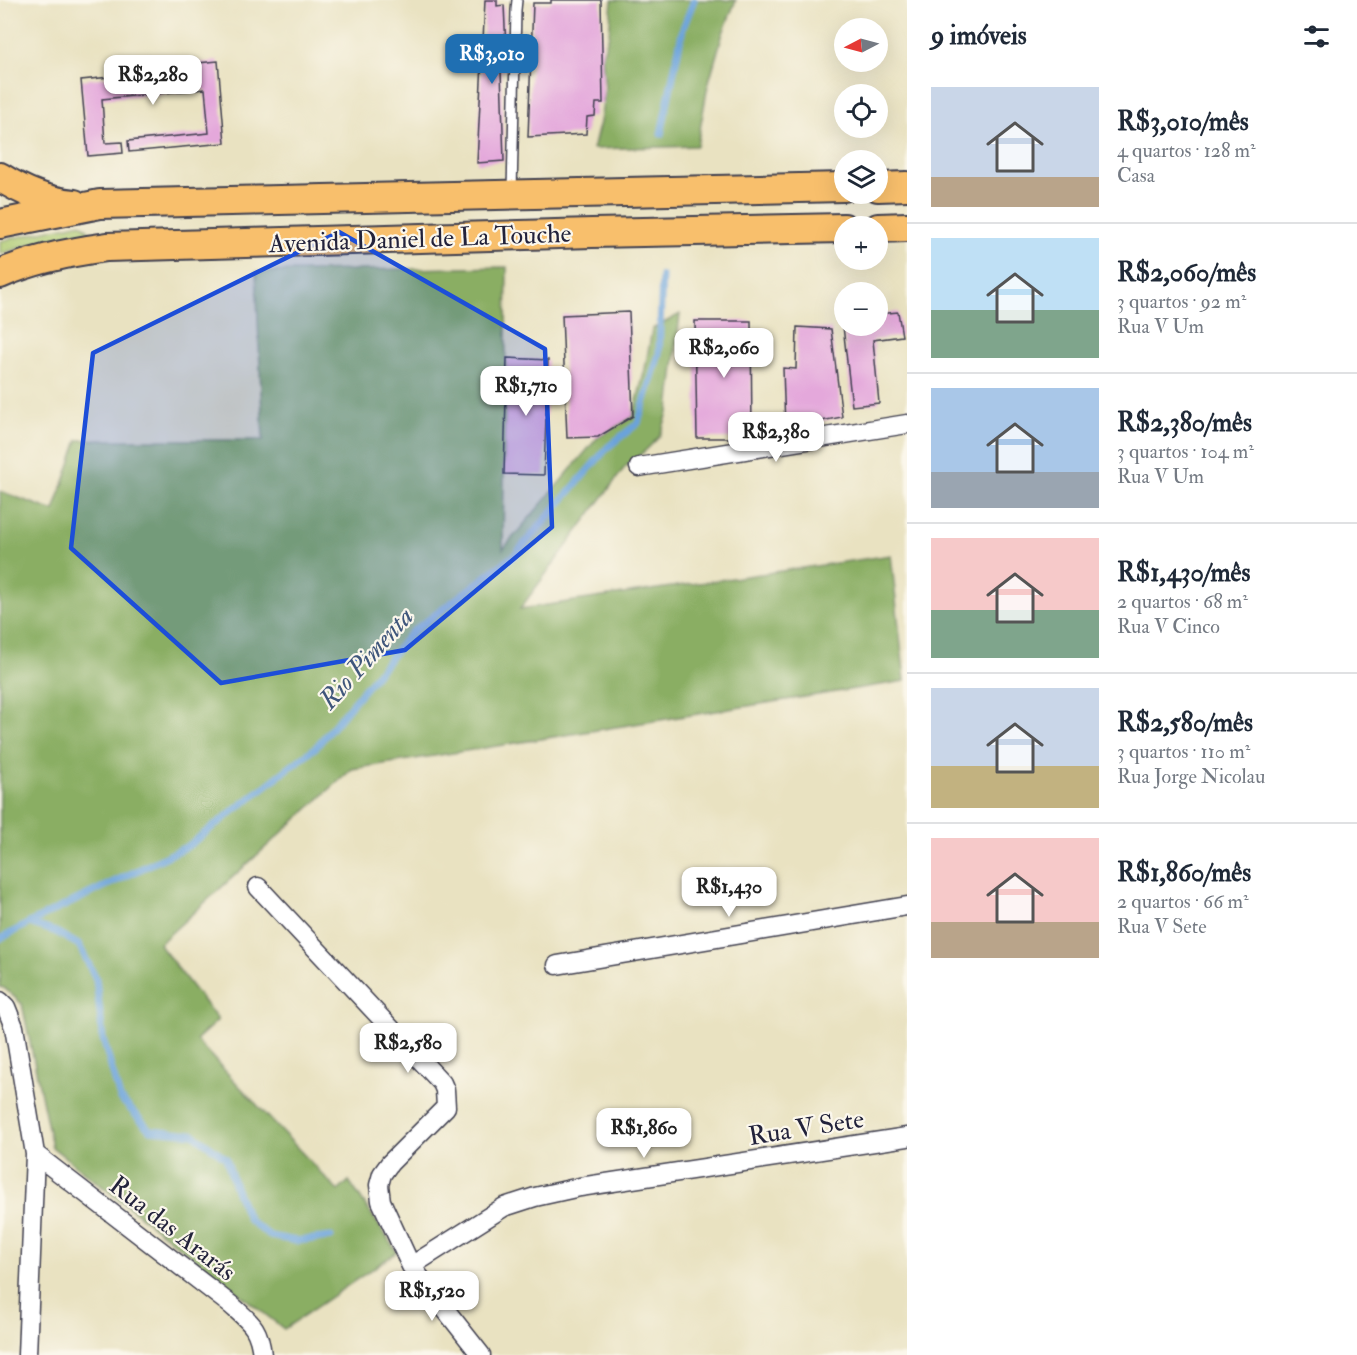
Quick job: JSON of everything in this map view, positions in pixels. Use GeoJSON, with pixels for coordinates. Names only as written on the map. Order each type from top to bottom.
{"type":"FeatureCollection","features":[{"type":"Feature","properties":{"kind":"main road"},"geometry":{"type":"LineString","coordinates":[[0,177],[46,200],[74,204],[100,204]]}},
{"type":"Feature","properties":{"kind":"main road"},"geometry":{"type":"LineString","coordinates":[[888,187],[907,186]]}},
{"type":"Feature","properties":{"kind":"main road","name":"Avenida Daniel de La Touche"},"geometry":{"type":"LineString","coordinates":[[0,224],[100,204],[834,187]]}},
{"type":"Feature","properties":{"kind":"main road"},"geometry":{"type":"LineString","coordinates":[[888,228],[907,227]]}},
{"type":"Feature","properties":{"kind":"main road","name":"Avenida Daniel de La Touche"},"geometry":{"type":"LineString","coordinates":[[0,274],[38,260],[76,251],[107,247],[834,228]]}},
{"type":"Feature","properties":{"kind":"street"},"geometry":{"type":"LineString","coordinates":[[639,467],[907,424]]}},
{"type":"Feature","properties":{"kind":"street"},"geometry":{"type":"LineString","coordinates":[[258,887],[442,1083],[445,1090],[446,1107],[390,1163],[382,1174],[379,1185],[381,1201],[411,1266],[481,1355]]}},
{"type":"Feature","properties":{"kind":"street"},"geometry":{"type":"LineString","coordinates":[[557,965],[907,906]]}},
{"type":"Feature","properties":{"kind":"street"},"geometry":{"type":"LineString","coordinates":[[0,1001],[6,1007],[14,1027],[35,1154],[27,1355]]}},
{"type":"Feature","properties":{"kind":"street","name":"Rua V Sete"},"geometry":{"type":"LineString","coordinates":[[411,1266],[504,1207],[535,1197],[580,1187],[907,1137]]}},
{"type":"Feature","properties":{"kind":"street","name":"Rua das Ararás"},"geometry":{"type":"LineString","coordinates":[[35,1154],[252,1323],[259,1336],[262,1355]]}},
{"type":"Feature","properties":{"kind":"lane"},"geometry":{"type":"LineString","coordinates":[[512,194],[518,0]]}},
{"type":"Feature","properties":{"kind":"highlighted area"},"geometry":{"type":"Polygon","coordinates":[[[339,232],[545,349],[552,527],[405,650],[221,683],[71,548],[93,353],[339,232]]]}},
{"type":"Feature","properties":{"kind":"green space"},"geometry":{"type":"Polygon","coordinates":[[[612,0],[736,0],[723,33],[708,85],[697,146],[593,149],[605,88],[602,56],[609,34],[612,0]]]}},
{"type":"Feature","properties":{"kind":"green space"},"geometry":{"type":"Polygon","coordinates":[[[81,223],[92,234],[36,243],[0,254],[0,241],[81,223]]]}},
{"type":"Feature","properties":{"kind":"green space"},"geometry":{"type":"Polygon","coordinates":[[[507,267],[503,549],[598,437],[633,416],[652,329],[680,314],[669,410],[660,436],[625,467],[520,609],[891,555],[905,681],[352,769],[159,944],[218,1020],[196,1040],[338,1191],[349,1181],[397,1252],[284,1329],[52,1147],[22,1004],[0,987],[0,491],[54,511],[78,440],[263,440],[256,272],[507,267]]]}},
{"type":"Feature","properties":{"kind":"building"},"geometry":{"type":"Polygon","coordinates":[[[485,0],[497,0],[497,6],[504,5],[507,70],[501,71],[504,161],[477,163],[485,0]]]}},
{"type":"Feature","properties":{"kind":"building"},"geometry":{"type":"Polygon","coordinates":[[[551,0],[601,0],[603,103],[596,103],[595,116],[587,117],[586,134],[528,137],[533,3],[551,3],[551,0]]]}},
{"type":"Feature","properties":{"kind":"building"},"geometry":{"type":"Polygon","coordinates":[[[218,61],[225,143],[129,152],[128,141],[209,133],[205,89],[102,99],[105,143],[122,142],[123,153],[88,156],[81,80],[199,68],[198,63],[218,61]]]}},
{"type":"Feature","properties":{"kind":"building"},"geometry":{"type":"Polygon","coordinates":[[[629,312],[633,416],[598,437],[567,438],[562,315],[629,312]]]}},
{"type":"Feature","properties":{"kind":"building"},"geometry":{"type":"Polygon","coordinates":[[[898,312],[902,336],[873,340],[879,403],[852,406],[844,336],[888,336],[888,313],[898,312]]]}},
{"type":"Feature","properties":{"kind":"building"},"geometry":{"type":"Polygon","coordinates":[[[695,321],[751,321],[752,438],[697,438],[695,321]]]}},
{"type":"Feature","properties":{"kind":"building"},"geometry":{"type":"Polygon","coordinates":[[[797,327],[831,329],[842,417],[785,427],[783,368],[796,369],[797,327]]]}},
{"type":"Feature","properties":{"kind":"building"},"geometry":{"type":"Polygon","coordinates":[[[507,358],[548,360],[544,475],[504,474],[507,358]]]}},
{"type":"Feature","properties":{"kind":"waterway","name":"Rio Pimenta"},"geometry":{"type":"LineString","coordinates":[[661,134],[683,28],[694,0]]}},
{"type":"Feature","properties":{"kind":"waterway","name":"Rio Pimenta"},"geometry":{"type":"LineString","coordinates":[[0,939],[188,846],[316,747],[411,633],[515,555],[608,447],[638,423],[659,354],[662,276]]}},
{"type":"Feature","properties":{"kind":"waterway","name":"Rio Pimenta"},"geometry":{"type":"LineString","coordinates":[[29,923],[56,932],[79,945],[96,979],[103,1039],[120,1098],[150,1130],[193,1134],[226,1158],[249,1220],[270,1236],[296,1241],[331,1237]]}}]}
